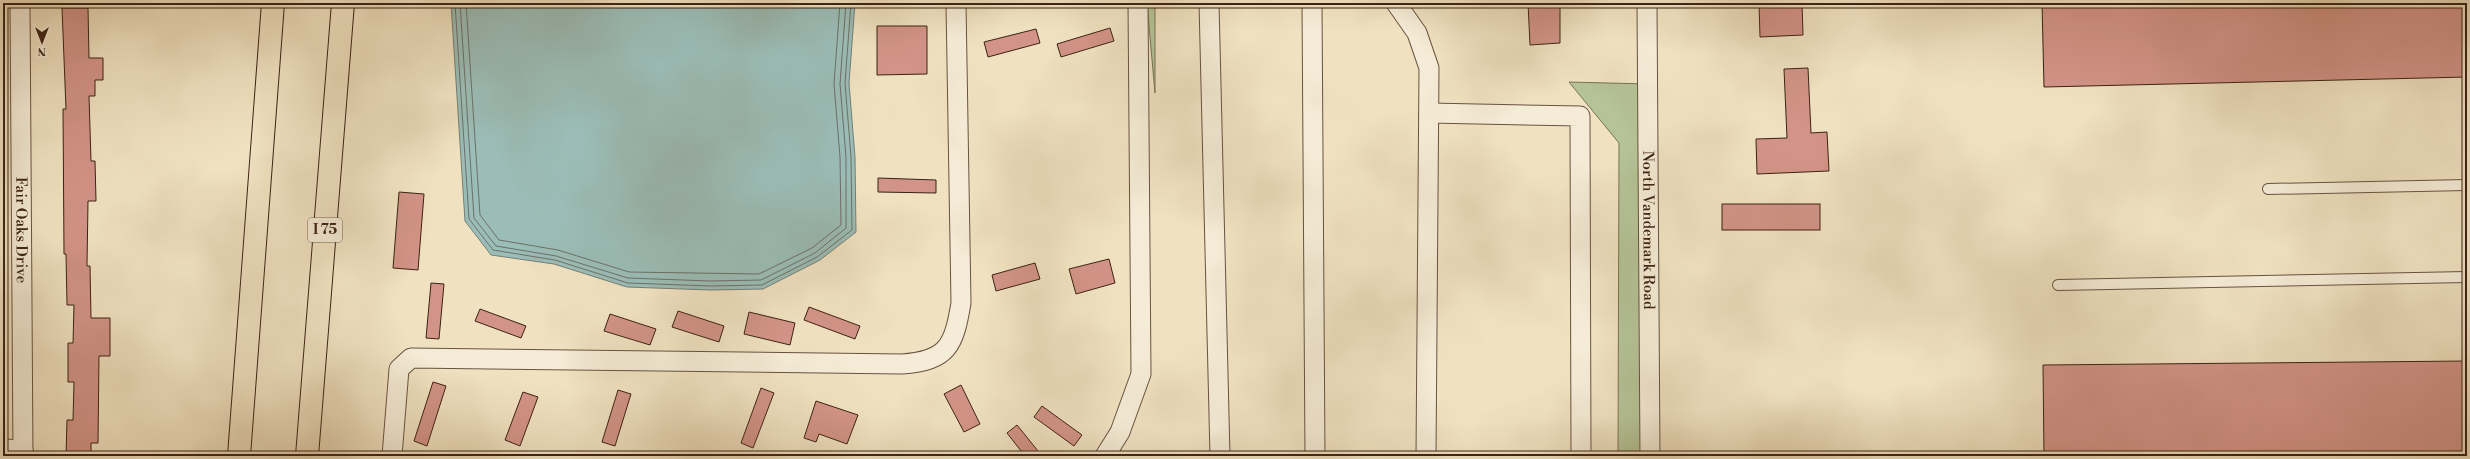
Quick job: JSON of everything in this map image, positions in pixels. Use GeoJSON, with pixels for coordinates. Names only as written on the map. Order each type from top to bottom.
{"type":"FeatureCollection","features":[{"type":"Feature","properties":{"kind":"highway"},"geometry":{"type":"LineString","coordinates":[[239,456],[273,3]]}},
{"type":"Feature","properties":{"kind":"highway","name":"I 75"},"geometry":{"type":"LineString","coordinates":[[307,456],[343,3]]}},
{"type":"Feature","properties":{"kind":"street","name":"Fair Oaks Drive"},"geometry":{"type":"LineString","coordinates":[[20,3],[23,453]]}},
{"type":"Feature","properties":{"kind":"street"},"geometry":{"type":"LineString","coordinates":[[392,456],[399,369],[411,358],[902,364],[923,362],[945,351],[956,332],[961,303],[956,3]]}},
{"type":"Feature","properties":{"kind":"street"},"geometry":{"type":"LineString","coordinates":[[1106,456],[1120,432],[1141,374],[1138,3]]}},
{"type":"Feature","properties":{"kind":"street"},"geometry":{"type":"LineString","coordinates":[[1209,3],[1220,456]]}},
{"type":"Feature","properties":{"kind":"street"},"geometry":{"type":"LineString","coordinates":[[1312,3],[1315,456]]}},
{"type":"Feature","properties":{"kind":"street"},"geometry":{"type":"LineString","coordinates":[[1396,3],[1417,33],[1429,68],[1426,456]]}},
{"type":"Feature","properties":{"kind":"street","name":"North Vandemark Road"},"geometry":{"type":"LineString","coordinates":[[1647,3],[1650,456]]}},
{"type":"Feature","properties":{"kind":"street"},"geometry":{"type":"LineString","coordinates":[[1429,113],[1580,116],[1581,456]]}},
{"type":"Feature","properties":{"kind":"street"},"geometry":{"type":"LineString","coordinates":[[3,449],[23,453]]}},
{"type":"Feature","properties":{"kind":"lane"},"geometry":{"type":"LineString","coordinates":[[2268,189],[2467,185]]}},
{"type":"Feature","properties":{"kind":"lane"},"geometry":{"type":"LineString","coordinates":[[2058,285],[2467,277]]}},
{"type":"Feature","properties":{"kind":"green space"},"geometry":{"type":"Polygon","coordinates":[[[1147,3],[1155,3],[1155,93],[1147,3]]]}},
{"type":"Feature","properties":{"kind":"green space"},"geometry":{"type":"Polygon","coordinates":[[[1569,82],[1648,84],[1650,456],[1618,456],[1619,143],[1569,82]]]}},
{"type":"Feature","properties":{"kind":"water"},"geometry":{"type":"Polygon","coordinates":[[[451,3],[855,3],[849,83],[855,157],[856,232],[820,260],[763,289],[710,290],[627,287],[554,264],[491,255],[465,221],[451,3]]]}},
{"type":"Feature","properties":{"kind":"building"},"geometry":{"type":"Polygon","coordinates":[[[1528,3],[1560,3],[1560,43],[1530,45],[1528,3]]]}},
{"type":"Feature","properties":{"kind":"building"},"geometry":{"type":"Polygon","coordinates":[[[1759,3],[1802,3],[1803,35],[1760,37],[1759,3]]]}},
{"type":"Feature","properties":{"kind":"building"},"geometry":{"type":"Polygon","coordinates":[[[2042,3],[2467,3],[2467,77],[2044,87],[2042,3]]]}},
{"type":"Feature","properties":{"kind":"building"},"geometry":{"type":"Polygon","coordinates":[[[62,8],[88,8],[89,58],[103,58],[103,80],[95,80],[95,96],[89,96],[91,161],[95,161],[96,201],[88,201],[87,266],[90,266],[91,318],[110,318],[110,356],[99,356],[98,443],[91,443],[91,456],[66,456],[67,420],[73,420],[74,382],[68,382],[68,343],[73,343],[74,305],[67,305],[66,254],[64,254],[63,109],[66,109],[62,8]]]}},
{"type":"Feature","properties":{"kind":"building"},"geometry":{"type":"Polygon","coordinates":[[[877,26],[927,26],[927,74],[877,75],[877,26]]]}},
{"type":"Feature","properties":{"kind":"building"},"geometry":{"type":"Polygon","coordinates":[[[1110,28],[1114,41],[1061,57],[1057,44],[1110,28]]]}},
{"type":"Feature","properties":{"kind":"building"},"geometry":{"type":"Polygon","coordinates":[[[1036,29],[1040,43],[988,57],[984,42],[1036,29]]]}},
{"type":"Feature","properties":{"kind":"building"},"geometry":{"type":"Polygon","coordinates":[[[1808,68],[1811,133],[1827,132],[1829,171],[1757,174],[1756,139],[1787,138],[1784,69],[1808,68]]]}},
{"type":"Feature","properties":{"kind":"building"},"geometry":{"type":"Polygon","coordinates":[[[878,178],[936,180],[936,193],[878,192],[878,178]]]}},
{"type":"Feature","properties":{"kind":"building"},"geometry":{"type":"Polygon","coordinates":[[[399,192],[424,194],[418,270],[393,268],[399,192]]]}},
{"type":"Feature","properties":{"kind":"building"},"geometry":{"type":"Polygon","coordinates":[[[1722,204],[1820,204],[1820,230],[1722,230],[1722,204]]]}},
{"type":"Feature","properties":{"kind":"building"},"geometry":{"type":"Polygon","coordinates":[[[1109,259],[1115,283],[1076,294],[1069,269],[1109,259]]]}},
{"type":"Feature","properties":{"kind":"building"},"geometry":{"type":"Polygon","coordinates":[[[1035,263],[1040,279],[996,291],[992,275],[1035,263]]]}},
{"type":"Feature","properties":{"kind":"building"},"geometry":{"type":"Polygon","coordinates":[[[431,283],[444,284],[439,339],[426,338],[431,283]]]}},
{"type":"Feature","properties":{"kind":"building"},"geometry":{"type":"Polygon","coordinates":[[[809,307],[860,326],[855,339],[804,320],[809,307]]]}},
{"type":"Feature","properties":{"kind":"building"},"geometry":{"type":"Polygon","coordinates":[[[480,309],[526,326],[521,338],[475,321],[480,309]]]}},
{"type":"Feature","properties":{"kind":"building"},"geometry":{"type":"Polygon","coordinates":[[[678,311],[724,326],[719,342],[672,327],[678,311]]]}},
{"type":"Feature","properties":{"kind":"building"},"geometry":{"type":"Polygon","coordinates":[[[749,312],[795,323],[790,345],[744,334],[749,312]]]}},
{"type":"Feature","properties":{"kind":"building"},"geometry":{"type":"Polygon","coordinates":[[[610,314],[656,329],[650,345],[604,331],[610,314]]]}},
{"type":"Feature","properties":{"kind":"building"},"geometry":{"type":"Polygon","coordinates":[[[2467,361],[2467,456],[2044,456],[2043,365],[2467,361]]]}},
{"type":"Feature","properties":{"kind":"building"},"geometry":{"type":"Polygon","coordinates":[[[433,382],[446,386],[427,446],[414,441],[433,382]]]}},
{"type":"Feature","properties":{"kind":"building"},"geometry":{"type":"Polygon","coordinates":[[[961,385],[980,424],[964,432],[944,394],[961,385]]]}},
{"type":"Feature","properties":{"kind":"building"},"geometry":{"type":"Polygon","coordinates":[[[761,388],[774,393],[753,448],[741,443],[761,388]]]}},
{"type":"Feature","properties":{"kind":"building"},"geometry":{"type":"Polygon","coordinates":[[[618,390],[631,394],[615,446],[602,442],[618,390]]]}},
{"type":"Feature","properties":{"kind":"building"},"geometry":{"type":"Polygon","coordinates":[[[523,392],[538,397],[520,446],[505,440],[523,392]]]}},
{"type":"Feature","properties":{"kind":"building"},"geometry":{"type":"Polygon","coordinates":[[[816,401],[858,415],[847,444],[819,434],[816,442],[804,438],[816,401]]]}},
{"type":"Feature","properties":{"kind":"building"},"geometry":{"type":"Polygon","coordinates":[[[1042,406],[1082,435],[1074,446],[1034,417],[1042,406]]]}},
{"type":"Feature","properties":{"kind":"building"},"geometry":{"type":"Polygon","coordinates":[[[1017,425],[1042,456],[1025,456],[1007,433],[1017,425]]]}}]}
